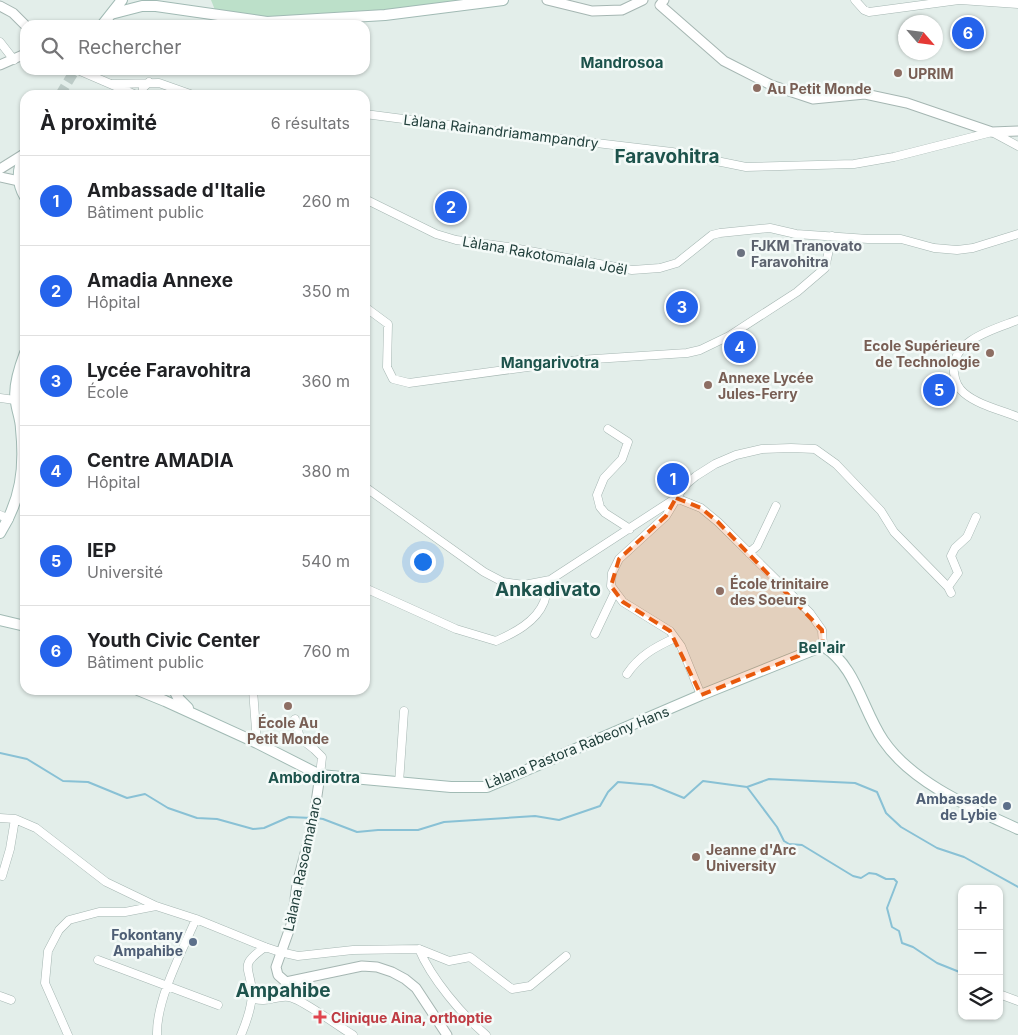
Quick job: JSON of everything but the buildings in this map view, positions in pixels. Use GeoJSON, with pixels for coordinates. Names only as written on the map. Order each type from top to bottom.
{"type":"FeatureCollection","features":[{"type":"Feature","properties":{"kind":"main road"},"geometry":{"type":"LineString","coordinates":[[106,20],[122,0]]}},
{"type":"Feature","properties":{"kind":"main road"},"geometry":{"type":"LineString","coordinates":[[301,20],[385,15],[503,0]]}},
{"type":"Feature","properties":{"kind":"main road"},"geometry":{"type":"LineString","coordinates":[[111,14],[142,3],[153,3],[255,20]]}},
{"type":"Feature","properties":{"kind":"main road"},"geometry":{"type":"LineString","coordinates":[[20,172],[20,180]]}},
{"type":"Feature","properties":{"kind":"main road"},"geometry":{"type":"LineString","coordinates":[[20,368],[15,400],[20,419]]}},
{"type":"Feature","properties":{"kind":"main road"},"geometry":{"type":"LineString","coordinates":[[0,534],[5,517],[20,489]]}},
{"type":"Feature","properties":{"kind":"main road"},"geometry":{"type":"LineString","coordinates":[[0,620],[20,625]]}},
{"type":"Feature","properties":{"kind":"main road"},"geometry":{"type":"LineString","coordinates":[[823,646],[833,652],[845,666],[876,728],[893,753],[922,780],[1018,829]]}},
{"type":"Feature","properties":{"kind":"main road","name":"Làlana Pastora Rabeony Hans"},"geometry":{"type":"LineString","coordinates":[[320,775],[451,787],[487,787],[701,695],[823,646]]}},
{"type":"Feature","properties":{"kind":"main road"},"geometry":{"type":"LineString","coordinates":[[137,695],[140,698],[163,703]]}},
{"type":"Feature","properties":{"kind":"main road"},"geometry":{"type":"LineString","coordinates":[[148,695],[257,743],[320,775]]}},
{"type":"Feature","properties":{"kind":"main road"},"geometry":{"type":"LineString","coordinates":[[163,703],[169,695]]}},
{"type":"Feature","properties":{"kind":"main road"},"geometry":{"type":"LineString","coordinates":[[177,695],[185,705],[205,720]]}},
{"type":"Feature","properties":{"kind":"street"},"geometry":{"type":"LineString","coordinates":[[546,0],[592,11],[622,10],[643,0]]}},
{"type":"Feature","properties":{"kind":"street"},"geometry":{"type":"LineString","coordinates":[[854,0],[864,10],[869,12],[959,0],[1018,4]]}},
{"type":"Feature","properties":{"kind":"street"},"geometry":{"type":"LineString","coordinates":[[660,2],[724,61],[771,85],[813,99],[865,94],[907,103],[992,132],[1018,146]]}},
{"type":"Feature","properties":{"kind":"street"},"geometry":{"type":"LineString","coordinates":[[0,6],[13,13],[20,20]]}},
{"type":"Feature","properties":{"kind":"street"},"geometry":{"type":"LineString","coordinates":[[0,42],[14,60]]}},
{"type":"Feature","properties":{"kind":"street"},"geometry":{"type":"LineString","coordinates":[[0,65],[20,57]]}},
{"type":"Feature","properties":{"kind":"street"},"geometry":{"type":"LineString","coordinates":[[90,75],[125,90]]}},
{"type":"Feature","properties":{"kind":"street"},"geometry":{"type":"LineString","coordinates":[[143,90],[149,82]]}},
{"type":"Feature","properties":{"kind":"street"},"geometry":{"type":"LineString","coordinates":[[112,84],[159,82],[180,90]]}},
{"type":"Feature","properties":{"kind":"street","name":"Làlana Rainandriamampandry"},"geometry":{"type":"LineString","coordinates":[[370,115],[672,152],[746,167],[854,164],[894,157],[992,132]]}},
{"type":"Feature","properties":{"kind":"street"},"geometry":{"type":"LineString","coordinates":[[992,132],[1018,131]]}},
{"type":"Feature","properties":{"kind":"street"},"geometry":{"type":"LineString","coordinates":[[0,169],[20,157]]}},
{"type":"Feature","properties":{"kind":"street"},"geometry":{"type":"LineString","coordinates":[[0,176],[19,176]]}},
{"type":"Feature","properties":{"kind":"street","name":"Làlana Rakotomalala Joël"},"geometry":{"type":"LineString","coordinates":[[370,201],[447,238],[508,247],[632,270],[660,268],[677,263],[712,235],[770,228],[796,234],[868,239],[901,239],[934,248],[957,250],[973,248],[1018,234]]}},
{"type":"Feature","properties":{"kind":"street"},"geometry":{"type":"LineString","coordinates":[[370,311],[388,324],[387,367],[393,379],[410,383],[579,360],[688,353],[700,350],[728,336],[797,292],[825,268],[832,236]]}},
{"type":"Feature","properties":{"kind":"street"},"geometry":{"type":"LineString","coordinates":[[1018,320],[967,343],[960,350],[953,366],[958,385],[965,394],[1018,417]]}},
{"type":"Feature","properties":{"kind":"street"},"geometry":{"type":"LineString","coordinates":[[0,398],[15,400]]}},
{"type":"Feature","properties":{"kind":"street"},"geometry":{"type":"LineString","coordinates":[[608,429],[628,442],[622,460],[604,478],[597,495],[600,507],[605,513],[630,529]]}},
{"type":"Feature","properties":{"kind":"street"},"geometry":{"type":"LineString","coordinates":[[701,695],[681,646],[675,638],[670,632],[623,602],[611,586],[612,573],[619,559],[666,516],[684,486],[696,476],[715,464],[736,455],[762,449],[816,449],[836,464],[881,511],[894,532],[950,590],[958,573],[951,556],[955,548],[966,536],[976,517]]}},
{"type":"Feature","properties":{"kind":"street"},"geometry":{"type":"LineString","coordinates":[[370,491],[484,572],[503,582],[524,585],[550,580],[676,498]]}},
{"type":"Feature","properties":{"kind":"street"},"geometry":{"type":"LineString","coordinates":[[676,498],[702,508],[810,614],[822,630],[823,646]]}},
{"type":"Feature","properties":{"kind":"street"},"geometry":{"type":"LineString","coordinates":[[749,553],[757,546],[776,506]]}},
{"type":"Feature","properties":{"kind":"street"},"geometry":{"type":"LineString","coordinates":[[370,590],[456,629],[496,641],[516,632],[532,620],[543,604],[550,580]]}},
{"type":"Feature","properties":{"kind":"street"},"geometry":{"type":"LineString","coordinates":[[595,634],[615,592]]}},
{"type":"Feature","properties":{"kind":"street"},"geometry":{"type":"LineString","coordinates":[[627,674],[634,663],[646,653],[675,638]]}},
{"type":"Feature","properties":{"kind":"street"},"geometry":{"type":"LineString","coordinates":[[253,695],[257,743]]}},
{"type":"Feature","properties":{"kind":"street"},"geometry":{"type":"LineString","coordinates":[[399,783],[404,711]]}},
{"type":"Feature","properties":{"kind":"street"},"geometry":{"type":"LineString","coordinates":[[295,719],[300,738],[322,757],[320,775]]}},
{"type":"Feature","properties":{"kind":"street","name":"Làlana Rasoamaharo"},"geometry":{"type":"LineString","coordinates":[[320,775],[313,823],[297,884],[292,922],[276,967],[278,975],[286,982],[362,966],[376,967],[392,972],[416,988],[447,1035]]}},
{"type":"Feature","properties":{"kind":"street"},"geometry":{"type":"LineString","coordinates":[[0,818],[15,819],[36,828],[106,882],[156,906],[196,919],[265,948],[280,952],[298,956],[354,950],[419,949],[449,961],[470,957],[512,989],[530,986],[566,956]]}},
{"type":"Feature","properties":{"kind":"street"},"geometry":{"type":"LineString","coordinates":[[2,876],[10,849],[15,819]]}},
{"type":"Feature","properties":{"kind":"street"},"geometry":{"type":"LineString","coordinates":[[68,1035],[45,983],[48,951],[59,930],[69,920],[99,912],[125,912],[156,906]]}},
{"type":"Feature","properties":{"kind":"street"},"geometry":{"type":"LineString","coordinates":[[157,1035],[156,1022],[168,986],[196,919]]}},
{"type":"Feature","properties":{"kind":"street"},"geometry":{"type":"LineString","coordinates":[[242,1035],[251,998],[247,967],[250,958],[265,948]]}},
{"type":"Feature","properties":{"kind":"street"},"geometry":{"type":"LineString","coordinates":[[419,949],[426,964],[447,993],[471,1023],[486,1035]]}},
{"type":"Feature","properties":{"kind":"street"},"geometry":{"type":"LineString","coordinates":[[98,960],[218,1006]]}},
{"type":"Feature","properties":{"kind":"street"},"geometry":{"type":"LineString","coordinates":[[1003,995],[1018,1001]]}},
{"type":"Feature","properties":{"kind":"street"},"geometry":{"type":"LineString","coordinates":[[0,996],[11,1000]]}},
{"type":"Feature","properties":{"kind":"street"},"geometry":{"type":"LineString","coordinates":[[251,998],[264,1001],[283,997],[297,1000],[353,1035]]}},
{"type":"Feature","properties":{"kind":"highlighted area"},"geometry":{"type":"Polygon","coordinates":[[[676,498],[701,508],[718,522],[822,630],[823,646],[701,695],[670,631],[623,602],[611,586],[619,559],[666,516],[676,498]]]}},
{"type":"Feature","properties":{"kind":"green space"},"geometry":{"type":"Polygon","coordinates":[[[211,0],[503,0],[293,20],[256,20],[217,15],[211,0]]]}},
{"type":"Feature","properties":{"kind":"waterway"},"geometry":{"type":"LineString","coordinates":[[0,753],[27,759],[63,781],[88,782],[127,798],[145,794],[168,808],[197,818],[217,819],[253,829],[264,828],[289,817],[312,818]]}},
{"type":"Feature","properties":{"kind":"waterway"},"geometry":{"type":"LineString","coordinates":[[316,818],[357,832],[418,830],[444,822],[535,816],[559,820],[600,806],[608,792],[618,782],[652,785],[684,798],[703,781],[747,787],[769,779],[855,783],[877,792],[886,813],[901,827],[937,848],[964,857],[1018,887]]}},
{"type":"Feature","properties":{"kind":"waterway"},"geometry":{"type":"LineString","coordinates":[[747,787],[777,827],[784,841],[789,844],[802,845],[853,876],[861,878],[869,873],[886,879],[894,879],[897,882],[887,908],[892,927],[899,931],[902,943],[913,947],[937,963],[958,971]]}},
{"type":"Feature","properties":{"kind":"tunnel"},"geometry":{"type":"LineString","coordinates":[[63,90],[72,75]]}},
{"type":"Feature","properties":{"kind":"place","name":"Youth Civic Center"},"geometry":{"type":"Point","coordinates":[968,33]}},
{"type":"Feature","properties":{"kind":"place","name":"UPRIM"},"geometry":{"type":"Point","coordinates":[898,73]}},
{"type":"Feature","properties":{"kind":"place","name":"Au Petit Monde"},"geometry":{"type":"Point","coordinates":[757,88]}},
{"type":"Feature","properties":{"kind":"place","name":"Amadia Annexe"},"geometry":{"type":"Point","coordinates":[451,207]}},
{"type":"Feature","properties":{"kind":"place","name":"FJKM Tranovato Faravohitra"},"geometry":{"type":"Point","coordinates":[741,253]}},
{"type":"Feature","properties":{"kind":"place","name":"Lycée Faravohitra"},"geometry":{"type":"Point","coordinates":[682,307]}},
{"type":"Feature","properties":{"kind":"place","name":"Centre AMADIA"},"geometry":{"type":"Point","coordinates":[740,347]}},
{"type":"Feature","properties":{"kind":"place","name":"Ecole Supérieure de Technologie"},"geometry":{"type":"Point","coordinates":[990,353]}},
{"type":"Feature","properties":{"kind":"place","name":"Annexe Lycée Jules-Ferry"},"geometry":{"type":"Point","coordinates":[708,385]}},
{"type":"Feature","properties":{"kind":"place","name":"IEP"},"geometry":{"type":"Point","coordinates":[939,390]}},
{"type":"Feature","properties":{"kind":"place","name":"Ambassade d'Italie"},"geometry":{"type":"Point","coordinates":[673,479]}},
{"type":"Feature","properties":{"kind":"place","name":"École trinitaire des Soeurs"},"geometry":{"type":"Point","coordinates":[720,591]}},
{"type":"Feature","properties":{"kind":"place","name":"École Au Petit Monde"},"geometry":{"type":"Point","coordinates":[288,706]}},
{"type":"Feature","properties":{"kind":"place","name":"Ambassade de Lybie"},"geometry":{"type":"Point","coordinates":[1007,806]}},
{"type":"Feature","properties":{"kind":"place","name":"Jeanne d'Arc University"},"geometry":{"type":"Point","coordinates":[696,857]}},
{"type":"Feature","properties":{"kind":"place","name":"Fokontany Ampahibe"},"geometry":{"type":"Point","coordinates":[193,942]}},
{"type":"Feature","properties":{"kind":"place","name":"Clinique Aina, orthoptie"},"geometry":{"type":"Point","coordinates":[320,1017]}},
{"type":"Feature","properties":{"kind":"district","name":"Mandrosoa"},"geometry":{"type":"Point","coordinates":[622,62]}},
{"type":"Feature","properties":{"kind":"district","name":"Faravohitra"},"geometry":{"type":"Point","coordinates":[667,156]}},
{"type":"Feature","properties":{"kind":"district","name":"Mangarivotra"},"geometry":{"type":"Point","coordinates":[550,362]}},
{"type":"Feature","properties":{"kind":"district","name":"Ankadivato"},"geometry":{"type":"Point","coordinates":[548,589]}},
{"type":"Feature","properties":{"kind":"district","name":"Bel'air"},"geometry":{"type":"Point","coordinates":[822,647]}},
{"type":"Feature","properties":{"kind":"district","name":"Ambodirotra"},"geometry":{"type":"Point","coordinates":[314,777]}},
{"type":"Feature","properties":{"kind":"district","name":"Ampahibe"},"geometry":{"type":"Point","coordinates":[283,990]}}]}
